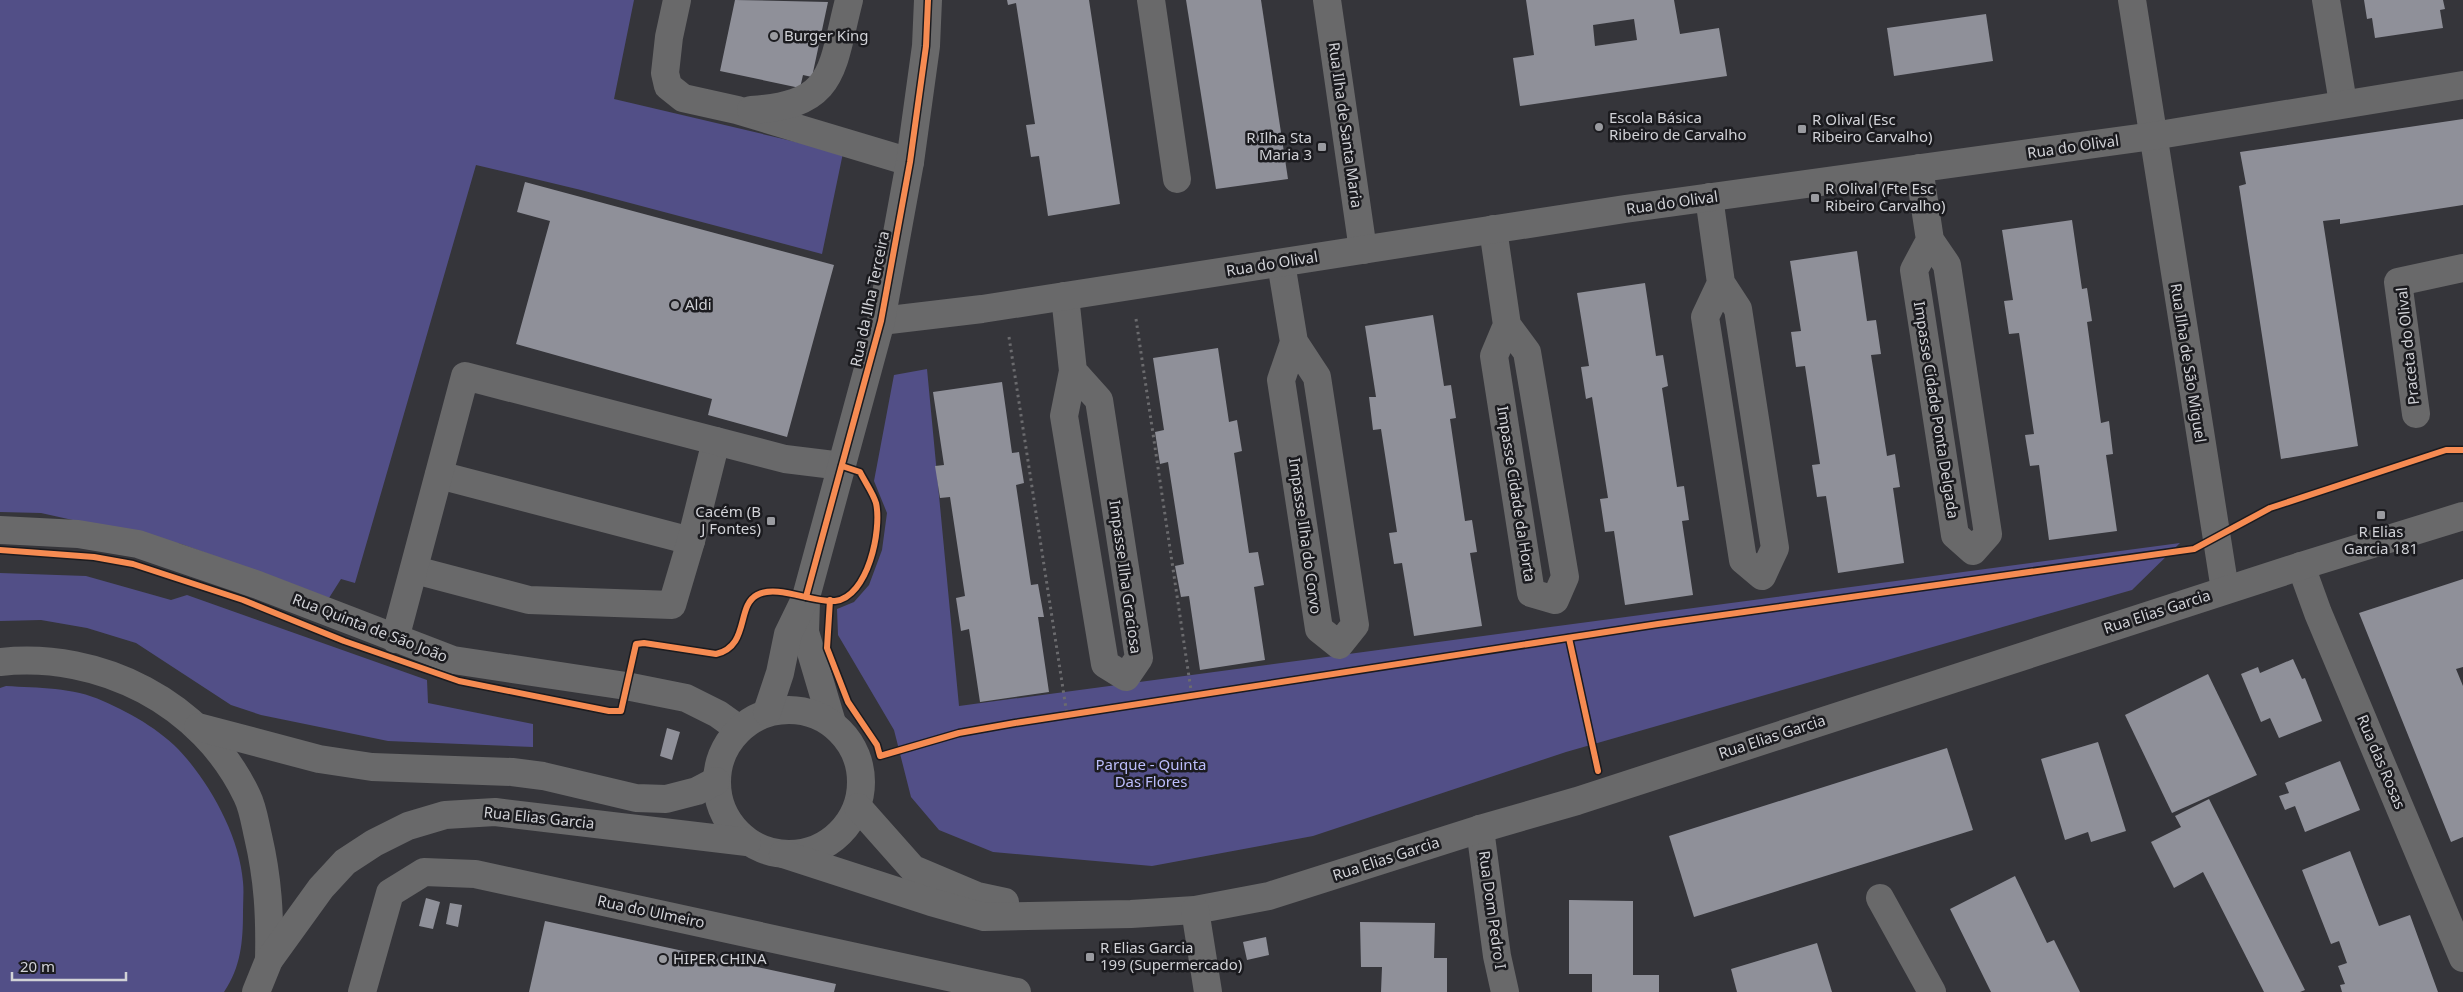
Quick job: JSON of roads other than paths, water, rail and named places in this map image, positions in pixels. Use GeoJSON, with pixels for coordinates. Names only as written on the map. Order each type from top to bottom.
{"type":"FeatureCollection","features":[{"type":"Feature","properties":{"kind":"street"},"geometry":{"type":"LineString","coordinates":[[677,0],[669,37],[665,74],[668,86],[683,98],[737,110],[910,162]]}},
{"type":"Feature","properties":{"kind":"street"},"geometry":{"type":"LineString","coordinates":[[737,110],[776,108],[808,98],[822,85],[831,71],[850,0]]}},
{"type":"Feature","properties":{"kind":"street","name":"Rua da Ilha Terceira"},"geometry":{"type":"LineString","coordinates":[[767,712],[780,672],[788,634],[806,597],[881,321],[910,162],[926,46],[928,0]]}},
{"type":"Feature","properties":{"kind":"street"},"geometry":{"type":"LineString","coordinates":[[1151,0],[1177,179]]}},
{"type":"Feature","properties":{"kind":"street","name":"Rua Ilha de Santa Maria"},"geometry":{"type":"LineString","coordinates":[[1327,0],[1364,250]]}},
{"type":"Feature","properties":{"kind":"street","name":"Rua Ilha de São Miguel"},"geometry":{"type":"LineString","coordinates":[[2132,0],[2225,590]]}},
{"type":"Feature","properties":{"kind":"street"},"geometry":{"type":"LineString","coordinates":[[2326,0],[2343,103]]}},
{"type":"Feature","properties":{"kind":"street","name":"Rua do Olival"},"geometry":{"type":"LineString","coordinates":[[881,321],[1004,306],[1709,197],[2154,136],[2343,103],[2463,85]]}},
{"type":"Feature","properties":{"kind":"street","name":"Impasse Cidade Ponta Delgada"},"geometry":{"type":"LineString","coordinates":[[1919,168],[1930,240],[1947,265],[1988,534],[1973,551],[1955,535],[1914,270],[1930,240]]}},
{"type":"Feature","properties":{"kind":"street"},"geometry":{"type":"LineString","coordinates":[[1709,197],[1721,283],[1738,309],[1775,548],[1762,576],[1743,560],[1706,317],[1721,283]]}},
{"type":"Feature","properties":{"kind":"street","name":"Impasse Cidade da Horta"},"geometry":{"type":"LineString","coordinates":[[1493,229],[1507,325],[1527,352],[1565,577],[1555,600],[1531,593],[1494,356],[1507,325]]}},
{"type":"Feature","properties":{"kind":"street","name":"Impasse Ilha do Corvo"},"geometry":{"type":"LineString","coordinates":[[1281,263],[1294,342],[1317,377],[1355,625],[1339,645],[1318,629],[1282,380],[1294,342]]}},
{"type":"Feature","properties":{"kind":"street","name":"Praceta do Olival"},"geometry":{"type":"LineString","coordinates":[[2416,414],[2398,282],[2463,268]]}},
{"type":"Feature","properties":{"kind":"street","name":"Impasse Ilha Graciosa"},"geometry":{"type":"LineString","coordinates":[[1065,296],[1073,371],[1064,416],[1104,664],[1126,677],[1139,658],[1099,400],[1073,371]]}},
{"type":"Feature","properties":{"kind":"street"},"geometry":{"type":"LineString","coordinates":[[395,639],[415,570],[465,376],[785,459],[842,466]]}},
{"type":"Feature","properties":{"kind":"street"},"geometry":{"type":"LineString","coordinates":[[415,570],[529,600],[672,605],[691,541],[716,441]]}},
{"type":"Feature","properties":{"kind":"street"},"geometry":{"type":"LineString","coordinates":[[439,475],[691,541]]}},
{"type":"Feature","properties":{"kind":"street","name":"Rua Elias Garcia"},"geometry":{"type":"LineString","coordinates":[[782,854],[984,917],[1195,910],[1269,896],[1480,829],[1586,798],[2225,590],[2463,516]]}},
{"type":"Feature","properties":{"kind":"street","name":"Rua Quinta de São João"},"geometry":{"type":"LineString","coordinates":[[0,530],[78,534],[138,544],[258,585],[453,660],[626,686],[686,698],[718,714],[740,729]]}},
{"type":"Feature","properties":{"kind":"street","name":"Rua das Rosas"},"geometry":{"type":"LineString","coordinates":[[2301,566],[2318,613],[2463,958]]}},
{"type":"Feature","properties":{"kind":"street","name":"Rua da Ilha Terceira"},"geometry":{"type":"LineString","coordinates":[[806,597],[805,632],[832,723]]}},
{"type":"Feature","properties":{"kind":"street","name":"Rua Elias Garcia"},"geometry":{"type":"LineString","coordinates":[[0,662],[58,661],[96,670],[150,692],[198,727],[232,771],[248,797],[267,875],[269,960]]}},
{"type":"Feature","properties":{"kind":"street"},"geometry":{"type":"LineString","coordinates":[[792,710],[812,713],[832,723],[848,739],[859,760],[862,784],[858,807],[846,828],[828,843],[806,852],[782,854],[764,850],[747,842],[730,825],[720,804],[716,781],[719,762],[727,744],[740,729],[767,712],[792,710]]}},
{"type":"Feature","properties":{"kind":"street","name":"Rua Elias Garcia"},"geometry":{"type":"LineString","coordinates":[[198,727],[319,759],[372,767],[512,772],[543,776],[636,798],[666,799],[697,791],[716,781]]}},
{"type":"Feature","properties":{"kind":"street","name":"Rua Elias Garcia"},"geometry":{"type":"LineString","coordinates":[[858,807],[913,869],[977,896],[1072,914]]}},
{"type":"Feature","properties":{"kind":"street","name":"Rua Elias Garcia"},"geometry":{"type":"LineString","coordinates":[[256,992],[269,960],[321,888],[345,862],[374,843],[408,826],[445,815],[496,812],[747,842]]}},
{"type":"Feature","properties":{"kind":"street","name":"Rua Dom Pedro I"},"geometry":{"type":"LineString","coordinates":[[1480,829],[1496,956],[1505,992]]}},
{"type":"Feature","properties":{"kind":"street","name":"Rua do Ulmeiro"},"geometry":{"type":"LineString","coordinates":[[362,992],[390,893],[424,872],[475,874],[1017,992]]}},
{"type":"Feature","properties":{"kind":"street"},"geometry":{"type":"LineString","coordinates":[[1880,898],[1932,992]]}},
{"type":"Feature","properties":{"kind":"street"},"geometry":{"type":"LineString","coordinates":[[1195,910],[1208,992]]}},
{"type":"Feature","properties":{"kind":"place","name":"Burger King"},"geometry":{"type":"Point","coordinates":[774,36]}},
{"type":"Feature","properties":{"kind":"place","name":"Escola Básica Ribeiro de Carvalho"},"geometry":{"type":"Point","coordinates":[1599,127]}},
{"type":"Feature","properties":{"kind":"place","name":"R Olival (Esc Ribeiro Carvalho)"},"geometry":{"type":"Point","coordinates":[1802,129]}},
{"type":"Feature","properties":{"kind":"place","name":"R Ilha Sta Maria 3"},"geometry":{"type":"Point","coordinates":[1322,147]}},
{"type":"Feature","properties":{"kind":"place","name":"R Olival (Fte Esc Ribeiro Carvalho)"},"geometry":{"type":"Point","coordinates":[1815,198]}},
{"type":"Feature","properties":{"kind":"place","name":"Aldi"},"geometry":{"type":"Point","coordinates":[675,305]}},
{"type":"Feature","properties":{"kind":"place","name":"R Elias Garcia 181"},"geometry":{"type":"Point","coordinates":[2381,515]}},
{"type":"Feature","properties":{"kind":"place","name":"Cacém (B J Fontes)"},"geometry":{"type":"Point","coordinates":[771,521]}},
{"type":"Feature","properties":{"kind":"place","name":"R Elias Garcia 199 (Supermercado)"},"geometry":{"type":"Point","coordinates":[1090,957]}},
{"type":"Feature","properties":{"kind":"place","name":"HIPER CHINA"},"geometry":{"type":"Point","coordinates":[663,959]}},
{"type":"Feature","properties":{"kind":"park label","name":"Parque - Quinta Das Flores"},"geometry":{"type":"Point","coordinates":[1151,774]}}]}
